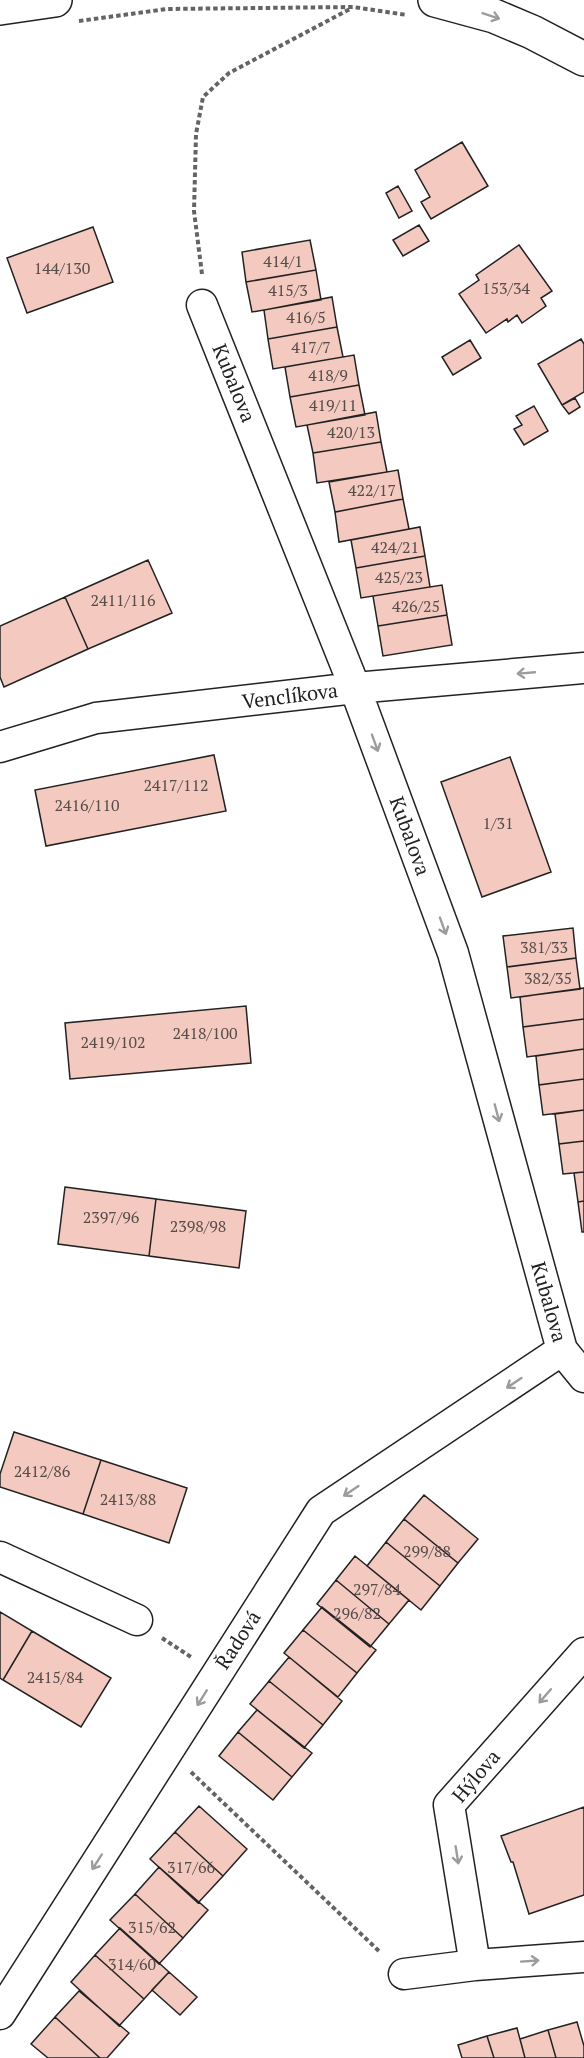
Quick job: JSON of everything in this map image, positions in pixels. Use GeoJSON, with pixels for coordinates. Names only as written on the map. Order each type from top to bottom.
{"type":"FeatureCollection","features":[{"type":"Feature","properties":{"kind":"street"},"geometry":{"type":"LineString","coordinates":[[0,8],[66,11]]}},
{"type":"Feature","properties":{"kind":"street"},"geometry":{"type":"LineString","coordinates":[[422,8],[494,16],[584,59]]}},
{"type":"Feature","properties":{"kind":"street","name":"Kubalova"},"geometry":{"type":"LineString","coordinates":[[202,305],[355,688],[453,952],[562,1350],[584,1377]]}},
{"type":"Feature","properties":{"kind":"street","name":"Venclíkova"},"geometry":{"type":"LineString","coordinates":[[0,747],[96,718],[355,688],[584,668]]}},
{"type":"Feature","properties":{"kind":"street","name":"Řadová"},"geometry":{"type":"LineString","coordinates":[[0,2014],[321,1511],[562,1350]]}},
{"type":"Feature","properties":{"kind":"street"},"geometry":{"type":"LineString","coordinates":[[0,1557],[136,1620]]}},
{"type":"Feature","properties":{"kind":"street","name":"Hýlova"},"geometry":{"type":"LineString","coordinates":[[475,1965],[449,1805],[584,1653]]}},
{"type":"Feature","properties":{"kind":"street"},"geometry":{"type":"LineString","coordinates":[[404,1974],[475,1965],[584,1957]]}},
{"type":"Feature","properties":{"kind":"path"},"geometry":{"type":"LineString","coordinates":[[202,305],[201,263],[194,211],[196,134],[202,97],[229,73],[353,7]]}},
{"type":"Feature","properties":{"kind":"path"},"geometry":{"type":"LineString","coordinates":[[66,11],[422,8]]}},
{"type":"Feature","properties":{"kind":"path"},"geometry":{"type":"LineString","coordinates":[[136,1620],[216,1674]]}},
{"type":"Feature","properties":{"kind":"path"},"geometry":{"type":"LineString","coordinates":[[169,1750],[404,1974]]}},
{"type":"Feature","properties":{"kind":"building"},"geometry":{"type":"Polygon","coordinates":[[[462,142],[488,186],[431,219],[421,202],[430,197],[415,170],[462,142]]]}},
{"type":"Feature","properties":{"kind":"building"},"geometry":{"type":"Polygon","coordinates":[[[398,186],[412,211],[399,218],[386,193],[398,186]]]}},
{"type":"Feature","properties":{"kind":"building"},"geometry":{"type":"Polygon","coordinates":[[[419,225],[429,241],[403,256],[393,240],[419,225]]]}},
{"type":"Feature","properties":{"kind":"building"},"geometry":{"type":"Polygon","coordinates":[[[93,227],[113,282],[27,313],[7,258],[93,227]]]}},
{"type":"Feature","properties":{"kind":"building"},"geometry":{"type":"Polygon","coordinates":[[[310,240],[316,270],[246,282],[242,252],[310,240]]]}},
{"type":"Feature","properties":{"kind":"building"},"geometry":{"type":"Polygon","coordinates":[[[519,245],[552,291],[541,298],[546,306],[522,323],[517,315],[486,333],[459,294],[479,280],[476,275],[519,245]]]}},
{"type":"Feature","properties":{"kind":"building"},"geometry":{"type":"Polygon","coordinates":[[[316,270],[321,300],[252,312],[246,282],[316,270]]]}},
{"type":"Feature","properties":{"kind":"building"},"geometry":{"type":"Polygon","coordinates":[[[332,297],[337,327],[268,339],[264,310],[332,297]]]}},
{"type":"Feature","properties":{"kind":"building"},"geometry":{"type":"Polygon","coordinates":[[[337,327],[343,357],[273,369],[268,339],[337,327]]]}},
{"type":"Feature","properties":{"kind":"building"},"geometry":{"type":"Polygon","coordinates":[[[581,339],[584,344],[584,392],[562,405],[538,364],[581,339]]]}},
{"type":"Feature","properties":{"kind":"building"},"geometry":{"type":"Polygon","coordinates":[[[470,340],[481,358],[453,375],[442,357],[470,340]]]}},
{"type":"Feature","properties":{"kind":"building"},"geometry":{"type":"Polygon","coordinates":[[[354,355],[359,385],[290,397],[285,367],[354,355]]]}},
{"type":"Feature","properties":{"kind":"building"},"geometry":{"type":"Polygon","coordinates":[[[359,385],[365,415],[296,427],[290,397],[359,385]]]}},
{"type":"Feature","properties":{"kind":"building"},"geometry":{"type":"Polygon","coordinates":[[[575,398],[580,407],[569,414],[562,405],[575,398]]]}},
{"type":"Feature","properties":{"kind":"building"},"geometry":{"type":"Polygon","coordinates":[[[534,406],[548,431],[524,445],[514,429],[522,425],[516,416],[534,406]]]}},
{"type":"Feature","properties":{"kind":"building"},"geometry":{"type":"Polygon","coordinates":[[[376,412],[381,442],[313,453],[307,425],[376,412]]]}},
{"type":"Feature","properties":{"kind":"building"},"geometry":{"type":"Polygon","coordinates":[[[381,442],[387,472],[317,483],[313,453],[381,442]]]}},
{"type":"Feature","properties":{"kind":"building"},"geometry":{"type":"Polygon","coordinates":[[[398,470],[403,499],[335,512],[329,482],[398,470]]]}},
{"type":"Feature","properties":{"kind":"building"},"geometry":{"type":"Polygon","coordinates":[[[403,499],[409,529],[339,542],[335,512],[403,499]]]}},
{"type":"Feature","properties":{"kind":"building"},"geometry":{"type":"Polygon","coordinates":[[[420,527],[425,556],[356,568],[351,540],[420,527]]]}},
{"type":"Feature","properties":{"kind":"building"},"geometry":{"type":"Polygon","coordinates":[[[425,556],[430,587],[361,598],[356,568],[425,556]]]}},
{"type":"Feature","properties":{"kind":"building"},"geometry":{"type":"Polygon","coordinates":[[[148,560],[172,613],[88,649],[65,597],[148,560]]]}},
{"type":"Feature","properties":{"kind":"building"},"geometry":{"type":"Polygon","coordinates":[[[442,585],[447,615],[378,626],[373,596],[442,585]]]}},
{"type":"Feature","properties":{"kind":"building"},"geometry":{"type":"Polygon","coordinates":[[[65,597],[88,649],[4,687],[0,677],[0,626],[65,597]]]}},
{"type":"Feature","properties":{"kind":"building"},"geometry":{"type":"Polygon","coordinates":[[[447,615],[452,645],[383,656],[378,626],[447,615]]]}},
{"type":"Feature","properties":{"kind":"building"},"geometry":{"type":"Polygon","coordinates":[[[214,755],[226,811],[46,846],[35,790],[214,755]]]}},
{"type":"Feature","properties":{"kind":"building"},"geometry":{"type":"Polygon","coordinates":[[[510,757],[551,872],[482,897],[441,782],[510,757]]]}},
{"type":"Feature","properties":{"kind":"building"},"geometry":{"type":"Polygon","coordinates":[[[573,928],[576,958],[507,967],[503,936],[573,928]]]}},
{"type":"Feature","properties":{"kind":"building"},"geometry":{"type":"Polygon","coordinates":[[[576,958],[580,989],[511,998],[507,967],[576,958]]]}},
{"type":"Feature","properties":{"kind":"building"},"geometry":{"type":"Polygon","coordinates":[[[584,988],[584,1019],[523,1027],[520,997],[584,988]]]}},
{"type":"Feature","properties":{"kind":"building"},"geometry":{"type":"Polygon","coordinates":[[[246,1006],[251,1063],[70,1079],[65,1023],[246,1006]]]}},
{"type":"Feature","properties":{"kind":"building"},"geometry":{"type":"Polygon","coordinates":[[[584,1019],[584,1049],[527,1057],[523,1027],[584,1019]]]}},
{"type":"Feature","properties":{"kind":"building"},"geometry":{"type":"Polygon","coordinates":[[[584,1049],[584,1079],[539,1085],[536,1056],[584,1049]]]}},
{"type":"Feature","properties":{"kind":"building"},"geometry":{"type":"Polygon","coordinates":[[[584,1079],[584,1110],[543,1115],[539,1085],[584,1079]]]}},
{"type":"Feature","properties":{"kind":"building"},"geometry":{"type":"Polygon","coordinates":[[[584,1110],[584,1141],[559,1144],[555,1114],[584,1110]]]}},
{"type":"Feature","properties":{"kind":"building"},"geometry":{"type":"Polygon","coordinates":[[[584,1141],[584,1172],[563,1174],[559,1144],[584,1141]]]}},
{"type":"Feature","properties":{"kind":"building"},"geometry":{"type":"Polygon","coordinates":[[[584,1172],[584,1201],[578,1202],[574,1173],[584,1172]]]}},
{"type":"Feature","properties":{"kind":"building"},"geometry":{"type":"Polygon","coordinates":[[[65,1187],[156,1199],[149,1256],[58,1244],[65,1187]]]}},
{"type":"Feature","properties":{"kind":"building"},"geometry":{"type":"Polygon","coordinates":[[[156,1199],[246,1211],[239,1268],[149,1256],[156,1199]]]}},
{"type":"Feature","properties":{"kind":"building"},"geometry":{"type":"Polygon","coordinates":[[[584,1201],[584,1232],[582,1232],[578,1202],[584,1201]]]}},
{"type":"Feature","properties":{"kind":"building"},"geometry":{"type":"Polygon","coordinates":[[[14,1432],[101,1460],[83,1514],[0,1487],[0,1474],[14,1432]]]}},
{"type":"Feature","properties":{"kind":"building"},"geometry":{"type":"Polygon","coordinates":[[[101,1460],[187,1488],[169,1543],[83,1514],[101,1460]]]}},
{"type":"Feature","properties":{"kind":"building"},"geometry":{"type":"Polygon","coordinates":[[[424,1495],[478,1539],[458,1563],[404,1519],[424,1495]]]}},
{"type":"Feature","properties":{"kind":"building"},"geometry":{"type":"Polygon","coordinates":[[[404,1519],[458,1563],[440,1586],[386,1542],[404,1519]]]}},
{"type":"Feature","properties":{"kind":"building"},"geometry":{"type":"Polygon","coordinates":[[[386,1542],[440,1586],[421,1610],[367,1566],[386,1542]]]}},
{"type":"Feature","properties":{"kind":"building"},"geometry":{"type":"Polygon","coordinates":[[[355,1556],[409,1600],[389,1624],[336,1580],[355,1556]]]}},
{"type":"Feature","properties":{"kind":"building"},"geometry":{"type":"Polygon","coordinates":[[[336,1580],[389,1624],[370,1647],[317,1604],[336,1580]]]}},
{"type":"Feature","properties":{"kind":"building"},"geometry":{"type":"Polygon","coordinates":[[[322,1607],[376,1650],[357,1673],[303,1630],[322,1607]]]}},
{"type":"Feature","properties":{"kind":"building"},"geometry":{"type":"Polygon","coordinates":[[[0,1612],[32,1631],[3,1680],[0,1678],[0,1612]]]}},
{"type":"Feature","properties":{"kind":"building"},"geometry":{"type":"Polygon","coordinates":[[[303,1630],[357,1673],[338,1697],[284,1653],[303,1630]]]}},
{"type":"Feature","properties":{"kind":"building"},"geometry":{"type":"Polygon","coordinates":[[[32,1631],[111,1678],[81,1727],[3,1680],[32,1631]]]}},
{"type":"Feature","properties":{"kind":"building"},"geometry":{"type":"Polygon","coordinates":[[[289,1657],[342,1701],[323,1725],[269,1681],[289,1657]]]}},
{"type":"Feature","properties":{"kind":"building"},"geometry":{"type":"Polygon","coordinates":[[[269,1681],[323,1725],[304,1748],[250,1704],[269,1681]]]}},
{"type":"Feature","properties":{"kind":"building"},"geometry":{"type":"Polygon","coordinates":[[[257,1710],[312,1753],[292,1777],[238,1732],[257,1710]]]}},
{"type":"Feature","properties":{"kind":"building"},"geometry":{"type":"Polygon","coordinates":[[[238,1732],[292,1777],[273,1800],[219,1756],[238,1732]]]}},
{"type":"Feature","properties":{"kind":"building"},"geometry":{"type":"Polygon","coordinates":[[[199,1806],[247,1849],[223,1876],[175,1832],[199,1806]]]}},
{"type":"Feature","properties":{"kind":"building"},"geometry":{"type":"Polygon","coordinates":[[[584,1807],[584,1895],[529,1914],[513,1862],[511,1862],[501,1836],[584,1807]]]}},
{"type":"Feature","properties":{"kind":"building"},"geometry":{"type":"Polygon","coordinates":[[[175,1832],[223,1876],[198,1903],[150,1859],[175,1832]]]}},
{"type":"Feature","properties":{"kind":"building"},"geometry":{"type":"Polygon","coordinates":[[[159,1867],[208,1910],[183,1938],[135,1894],[159,1867]]]}},
{"type":"Feature","properties":{"kind":"building"},"geometry":{"type":"Polygon","coordinates":[[[135,1894],[183,1938],[159,1964],[110,1920],[135,1894]]]}},
{"type":"Feature","properties":{"kind":"building"},"geometry":{"type":"Polygon","coordinates":[[[120,1928],[169,1972],[144,1999],[95,1955],[120,1928]]]}},
{"type":"Feature","properties":{"kind":"building"},"geometry":{"type":"Polygon","coordinates":[[[95,1955],[144,1999],[119,2026],[71,1982],[95,1955]]]}},
{"type":"Feature","properties":{"kind":"building"},"geometry":{"type":"Polygon","coordinates":[[[169,1972],[197,1997],[180,2015],[152,1990],[169,1972]]]}},
{"type":"Feature","properties":{"kind":"building"},"geometry":{"type":"Polygon","coordinates":[[[79,1991],[129,2033],[107,2058],[100,2058],[55,2017],[79,1991]]]}},
{"type":"Feature","properties":{"kind":"building"},"geometry":{"type":"Polygon","coordinates":[[[55,2017],[100,2058],[48,2058],[31,2044],[55,2017]]]}},
{"type":"Feature","properties":{"kind":"building"},"geometry":{"type":"Polygon","coordinates":[[[577,2022],[584,2046],[584,2058],[556,2058],[548,2030],[577,2022]]]}},
{"type":"Feature","properties":{"kind":"building"},"geometry":{"type":"Polygon","coordinates":[[[517,2028],[525,2058],[494,2058],[487,2036],[517,2028]]]}},
{"type":"Feature","properties":{"kind":"building"},"geometry":{"type":"Polygon","coordinates":[[[548,2030],[556,2058],[525,2058],[520,2039],[548,2030]]]}},
{"type":"Feature","properties":{"kind":"building"},"geometry":{"type":"Polygon","coordinates":[[[487,2036],[494,2058],[462,2058],[458,2045],[487,2036]]]}}]}
